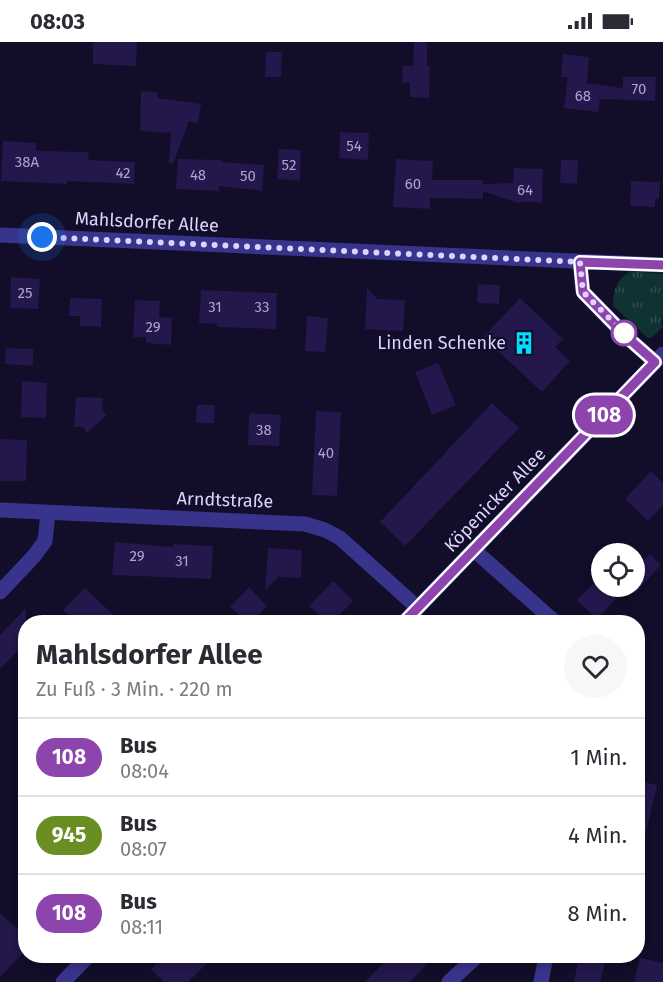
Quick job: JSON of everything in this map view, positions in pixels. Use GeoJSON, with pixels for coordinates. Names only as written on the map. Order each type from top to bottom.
{"type":"FeatureCollection","features":[{"type":"Feature","properties":{"kind":"street","name":"Mahlsdorfer Allee"},"geometry":{"type":"LineString","coordinates":[[0,235],[663,265]]}},
{"type":"Feature","properties":{"kind":"street"},"geometry":{"type":"LineString","coordinates":[[580,262],[583,292],[629,339],[659,358]]}},
{"type":"Feature","properties":{"kind":"street","name":"Köpenicker Allee"},"geometry":{"type":"LineString","coordinates":[[412,615],[659,358]]}},
{"type":"Feature","properties":{"kind":"street","name":"Arndtstraße"},"geometry":{"type":"LineString","coordinates":[[0,510],[305,524],[325,530],[340,538],[418,609]]}},
{"type":"Feature","properties":{"kind":"street"},"geometry":{"type":"LineString","coordinates":[[0,592],[45,541],[48,513]]}},
{"type":"Feature","properties":{"kind":"street"},"geometry":{"type":"LineString","coordinates":[[474,550],[547,615]]}},
{"type":"Feature","properties":{"kind":"street"},"geometry":{"type":"LineString","coordinates":[[63,982],[81,963]]}},
{"type":"Feature","properties":{"kind":"street"},"geometry":{"type":"LineString","coordinates":[[449,982],[469,963]]}},
{"type":"Feature","properties":{"kind":"street"},"geometry":{"type":"LineString","coordinates":[[541,982],[545,963]]}},
{"type":"Feature","properties":{"kind":"green space"},"geometry":{"type":"Polygon","coordinates":[[[631,271],[663,274],[663,319],[661,322],[663,327],[651,338],[648,338],[613,306],[617,286],[622,277],[631,271]]]}},
{"type":"Feature","properties":{"kind":"building"},"geometry":{"type":"Polygon","coordinates":[[[93,42],[137,42],[136,66],[93,64],[93,42]]]}},
{"type":"Feature","properties":{"kind":"building"},"geometry":{"type":"Polygon","coordinates":[[[414,42],[427,42],[427,66],[430,67],[429,98],[410,97],[410,83],[402,82],[403,66],[413,66],[414,42]]]}},
{"type":"Feature","properties":{"kind":"building"},"geometry":{"type":"Polygon","coordinates":[[[266,52],[282,52],[281,77],[265,77],[266,52]]]}},
{"type":"Feature","properties":{"kind":"building"},"geometry":{"type":"Polygon","coordinates":[[[563,54],[589,57],[587,83],[623,88],[623,77],[656,77],[655,101],[600,99],[598,112],[564,108],[568,77],[561,77],[563,54]]]}},
{"type":"Feature","properties":{"kind":"building"},"geometry":{"type":"Polygon","coordinates":[[[141,91],[157,92],[157,98],[201,104],[198,123],[189,121],[173,164],[169,163],[171,133],[140,131],[141,91]]]}},
{"type":"Feature","properties":{"kind":"building"},"geometry":{"type":"Polygon","coordinates":[[[340,132],[369,133],[368,160],[339,158],[340,132]]]}},
{"type":"Feature","properties":{"kind":"building"},"geometry":{"type":"Polygon","coordinates":[[[3,141],[36,143],[36,151],[89,152],[88,160],[135,162],[134,184],[1,181],[3,141]]]}},
{"type":"Feature","properties":{"kind":"building"},"geometry":{"type":"Polygon","coordinates":[[[279,149],[301,150],[300,181],[277,179],[279,149]]]}},
{"type":"Feature","properties":{"kind":"building"},"geometry":{"type":"Polygon","coordinates":[[[178,159],[221,160],[221,162],[264,165],[262,191],[219,186],[219,191],[176,189],[178,159]]]}},
{"type":"Feature","properties":{"kind":"building"},"geometry":{"type":"Polygon","coordinates":[[[396,159],[433,161],[432,180],[483,180],[483,184],[513,183],[514,168],[543,169],[542,203],[517,203],[483,191],[483,199],[430,198],[430,209],[393,207],[396,159]]]}},
{"type":"Feature","properties":{"kind":"building"},"geometry":{"type":"Polygon","coordinates":[[[561,160],[578,160],[577,184],[560,183],[561,160]]]}},
{"type":"Feature","properties":{"kind":"building"},"geometry":{"type":"Polygon","coordinates":[[[631,181],[660,182],[659,199],[655,199],[655,207],[630,206],[631,181]]]}},
{"type":"Feature","properties":{"kind":"building"},"geometry":{"type":"Polygon","coordinates":[[[11,277],[40,279],[38,309],[10,308],[11,277]]]}},
{"type":"Feature","properties":{"kind":"building"},"geometry":{"type":"Polygon","coordinates":[[[478,284],[500,285],[499,304],[477,303],[478,284]]]}},
{"type":"Feature","properties":{"kind":"building"},"geometry":{"type":"Polygon","coordinates":[[[367,288],[377,299],[405,300],[403,331],[365,329],[367,288]]]}},
{"type":"Feature","properties":{"kind":"building"},"geometry":{"type":"Polygon","coordinates":[[[201,290],[277,293],[276,329],[217,327],[217,324],[199,323],[201,290]]]}},
{"type":"Feature","properties":{"kind":"building"},"geometry":{"type":"Polygon","coordinates":[[[70,298],[102,299],[101,327],[80,326],[80,316],[69,316],[70,298]]]}},
{"type":"Feature","properties":{"kind":"building","name":"Linden Schenke"},"geometry":{"type":"Polygon","coordinates":[[[520,298],[563,339],[555,347],[570,361],[542,392],[483,337],[520,298]]]}},
{"type":"Feature","properties":{"kind":"building"},"geometry":{"type":"Polygon","coordinates":[[[135,300],[160,301],[159,317],[172,318],[171,345],[146,343],[146,337],[133,337],[135,300]]]}},
{"type":"Feature","properties":{"kind":"building"},"geometry":{"type":"Polygon","coordinates":[[[307,316],[328,318],[325,352],[305,351],[307,316]]]}},
{"type":"Feature","properties":{"kind":"building"},"geometry":{"type":"Polygon","coordinates":[[[6,348],[33,349],[33,366],[5,364],[6,348]]]}},
{"type":"Feature","properties":{"kind":"building"},"geometry":{"type":"Polygon","coordinates":[[[438,363],[456,405],[432,415],[415,372],[438,363]]]}},
{"type":"Feature","properties":{"kind":"building"},"geometry":{"type":"Polygon","coordinates":[[[22,381],[47,383],[46,418],[21,417],[22,381]]]}},
{"type":"Feature","properties":{"kind":"building"},"geometry":{"type":"Polygon","coordinates":[[[76,397],[103,398],[102,410],[107,415],[87,433],[83,427],[74,427],[76,397]]]}},
{"type":"Feature","properties":{"kind":"building"},"geometry":{"type":"Polygon","coordinates":[[[492,403],[519,428],[405,546],[380,522],[492,403]]]}},
{"type":"Feature","properties":{"kind":"building"},"geometry":{"type":"Polygon","coordinates":[[[197,405],[215,405],[214,423],[196,423],[197,405]]]}},
{"type":"Feature","properties":{"kind":"building"},"geometry":{"type":"Polygon","coordinates":[[[316,411],[341,412],[337,496],[312,495],[316,411]]]}},
{"type":"Feature","properties":{"kind":"building"},"geometry":{"type":"Polygon","coordinates":[[[249,413],[281,415],[279,446],[248,445],[249,413]]]}},
{"type":"Feature","properties":{"kind":"building"},"geometry":{"type":"Polygon","coordinates":[[[0,439],[27,440],[26,481],[0,481],[0,439]]]}},
{"type":"Feature","properties":{"kind":"building"},"geometry":{"type":"Polygon","coordinates":[[[651,471],[663,483],[663,505],[648,521],[625,499],[651,471]]]}},
{"type":"Feature","properties":{"kind":"building"},"geometry":{"type":"Polygon","coordinates":[[[115,542],[173,547],[173,544],[213,546],[211,579],[112,575],[115,542]]]}},
{"type":"Feature","properties":{"kind":"building"},"geometry":{"type":"Polygon","coordinates":[[[268,548],[302,550],[301,578],[278,577],[265,591],[268,548]]]}},
{"type":"Feature","properties":{"kind":"building"},"geometry":{"type":"Polygon","coordinates":[[[650,554],[661,565],[645,582],[645,559],[650,554]]]}},
{"type":"Feature","properties":{"kind":"building"},"geometry":{"type":"Polygon","coordinates":[[[333,581],[353,601],[339,615],[319,615],[309,606],[333,581]]]}},
{"type":"Feature","properties":{"kind":"building"},"geometry":{"type":"Polygon","coordinates":[[[591,586],[591,597],[614,597],[616,599],[601,615],[593,615],[577,600],[591,586]]]}},
{"type":"Feature","properties":{"kind":"building"},"geometry":{"type":"Polygon","coordinates":[[[249,587],[267,606],[259,615],[239,615],[230,607],[249,587]]]}},
{"type":"Feature","properties":{"kind":"building"},"geometry":{"type":"Polygon","coordinates":[[[85,588],[114,615],[68,615],[63,610],[85,588]]]}},
{"type":"Feature","properties":{"kind":"building"},"geometry":{"type":"Polygon","coordinates":[[[26,608],[26,615],[19,615],[26,608]]]}},
{"type":"Feature","properties":{"kind":"building"},"geometry":{"type":"Polygon","coordinates":[[[18,616],[18,651],[0,669],[0,635],[18,616]]]}},
{"type":"Feature","properties":{"kind":"building"},"geometry":{"type":"Polygon","coordinates":[[[645,782],[657,785],[645,837],[645,782]]]}},
{"type":"Feature","properties":{"kind":"building"},"geometry":{"type":"Polygon","coordinates":[[[0,913],[18,930],[18,958],[0,977],[0,913]]]}},
{"type":"Feature","properties":{"kind":"building"},"geometry":{"type":"Polygon","coordinates":[[[645,959],[663,963],[663,982],[634,982],[639,963],[645,963],[645,959]]]}},
{"type":"Feature","properties":{"kind":"building"},"geometry":{"type":"Polygon","coordinates":[[[157,963],[207,963],[188,982],[164,982],[151,969],[157,963]]]}},
{"type":"Feature","properties":{"kind":"building"},"geometry":{"type":"Polygon","coordinates":[[[383,963],[428,963],[410,982],[365,982],[383,963]]]}},
{"type":"Feature","properties":{"kind":"building"},"geometry":{"type":"Polygon","coordinates":[[[578,963],[605,963],[600,982],[574,982],[578,963]]]}},
{"type":"Feature","properties":{"kind":"bus line","name":"108"},"geometry":{"type":"LineString","coordinates":[[411,615],[655,362],[583,292],[580,262],[663,265]]}},
{"type":"Feature","properties":{"kind":"place","name":"Linden Schenke"},"geometry":{"type":"Point","coordinates":[524,343]}},
{"type":"Feature","properties":{"kind":"route"},"geometry":{"type":"LineString","coordinates":[[42,237],[580,262],[583,292],[624,333]]}}]}
